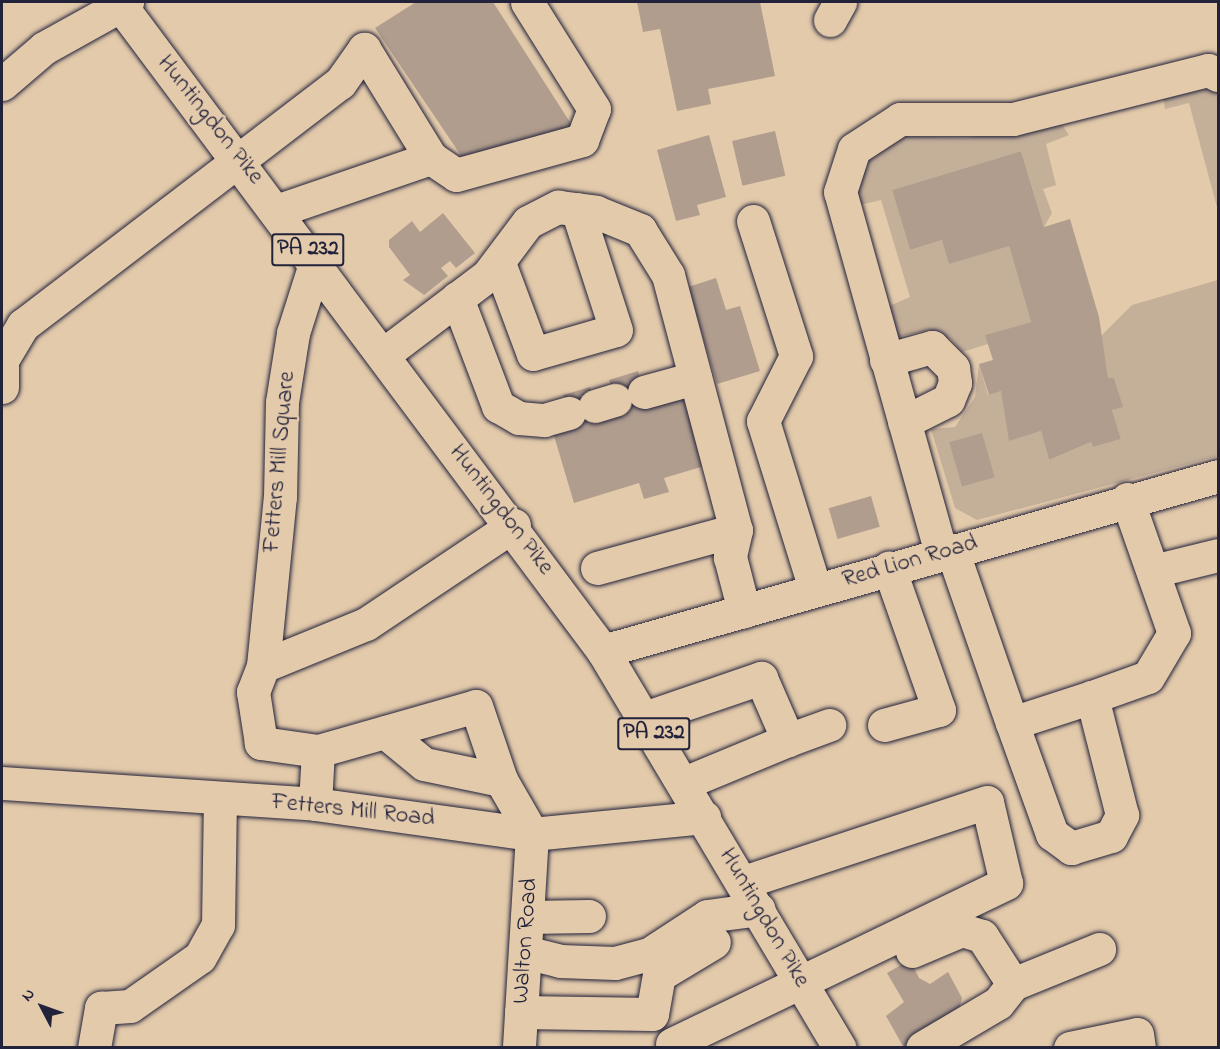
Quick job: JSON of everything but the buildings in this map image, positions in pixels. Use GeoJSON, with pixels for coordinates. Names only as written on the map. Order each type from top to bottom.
{"type":"FeatureCollection","features":[{"type":"Feature","properties":{"kind":"main road"},"geometry":{"type":"LineString","coordinates":[[2,387],[2,360],[10,342],[46,306],[238,158],[340,83],[364,50],[431,158],[456,175],[582,140],[594,109],[527,2]]}},
{"type":"Feature","properties":{"kind":"main road"},"geometry":{"type":"LineString","coordinates":[[2,84],[44,48],[122,3]]}},
{"type":"Feature","properties":{"kind":"main road","name":"Huntingdon Pike"},"geometry":{"type":"LineString","coordinates":[[122,3],[514,525],[603,651],[751,895],[836,1046]]}},
{"type":"Feature","properties":{"kind":"main road"},"geometry":{"type":"LineString","coordinates":[[1092,697],[1122,815],[1112,836],[1071,848],[1052,834],[946,551],[904,422],[840,192],[854,149],[900,119],[954,123],[1013,119],[1208,70],[1218,75]]}},
{"type":"Feature","properties":{"kind":"main road"},"geometry":{"type":"LineString","coordinates":[[279,210],[431,158]]}},
{"type":"Feature","properties":{"kind":"main road"},"geometry":{"type":"LineString","coordinates":[[384,354],[499,263],[528,222],[558,207],[577,209],[640,230],[668,274],[736,531],[730,557],[744,611]]}},
{"type":"Feature","properties":{"kind":"main road"},"geometry":{"type":"LineString","coordinates":[[499,263],[533,354],[616,330],[577,209]]}},
{"type":"Feature","properties":{"kind":"main road"},"geometry":{"type":"LineString","coordinates":[[753,221],[796,356],[763,421],[815,589]]}},
{"type":"Feature","properties":{"kind":"main road","name":"Fetters Mill Square"},"geometry":{"type":"LineString","coordinates":[[316,261],[293,333],[282,402],[279,497],[263,666],[253,692],[261,743],[318,751]]}},
{"type":"Feature","properties":{"kind":"main road"},"geometry":{"type":"LineString","coordinates":[[457,298],[498,406],[519,418],[544,420],[695,378]]}},
{"type":"Feature","properties":{"kind":"main road"},"geometry":{"type":"LineString","coordinates":[[886,360],[932,347],[953,368],[955,383],[948,400],[904,422]]}},
{"type":"Feature","properties":{"kind":"main road","name":"Red Lion Road"},"geometry":{"type":"LineString","coordinates":[[603,651],[1127,499],[1218,476]]}},
{"type":"Feature","properties":{"kind":"main road"},"geometry":{"type":"LineString","coordinates":[[1012,723],[1148,677],[1164,658],[1174,633],[1127,499]]}},
{"type":"Feature","properties":{"kind":"main road"},"geometry":{"type":"LineString","coordinates":[[263,666],[366,624],[514,525]]}},
{"type":"Feature","properties":{"kind":"main road"},"geometry":{"type":"LineString","coordinates":[[597,568],[736,531]]}},
{"type":"Feature","properties":{"kind":"main road"},"geometry":{"type":"LineString","coordinates":[[1153,571],[1218,555]]}},
{"type":"Feature","properties":{"kind":"main road"},"geometry":{"type":"LineString","coordinates":[[884,725],[939,710],[889,568]]}},
{"type":"Feature","properties":{"kind":"main road"},"geometry":{"type":"LineString","coordinates":[[644,718],[761,678],[788,740]]}},
{"type":"Feature","properties":{"kind":"main road"},"geometry":{"type":"LineString","coordinates":[[315,804],[318,751],[476,706],[501,780],[532,834]]}},
{"type":"Feature","properties":{"kind":"main road"},"geometry":{"type":"LineString","coordinates":[[684,783],[829,725]]}},
{"type":"Feature","properties":{"kind":"main road"},"geometry":{"type":"LineString","coordinates":[[385,732],[424,764],[501,780]]}},
{"type":"Feature","properties":{"kind":"main road","name":"Fetters Mill Road"},"geometry":{"type":"LineString","coordinates":[[2,783],[315,804],[532,834],[704,817]]}},
{"type":"Feature","properties":{"kind":"main road"},"geometry":{"type":"LineString","coordinates":[[94,1047],[101,1008],[130,1006],[200,957],[218,925],[220,799]]}},
{"type":"Feature","properties":{"kind":"main road"},"geometry":{"type":"LineString","coordinates":[[525,952],[560,961],[615,963],[649,954],[707,916],[751,895],[987,802],[1006,883],[800,979],[673,1046],[652,1014],[659,975],[714,942]]}},
{"type":"Feature","properties":{"kind":"main road","name":"Walton Road"},"geometry":{"type":"LineString","coordinates":[[519,1047],[532,834]]}},
{"type":"Feature","properties":{"kind":"main road"},"geometry":{"type":"LineString","coordinates":[[527,916],[589,916]]}},
{"type":"Feature","properties":{"kind":"main road"},"geometry":{"type":"LineString","coordinates":[[800,979],[878,965],[962,930],[982,936],[1013,984]]}},
{"type":"Feature","properties":{"kind":"main road"},"geometry":{"type":"LineString","coordinates":[[922,1047],[998,1003],[1013,984],[1099,949]]}},
{"type":"Feature","properties":{"kind":"main road"},"geometry":{"type":"LineString","coordinates":[[521,1012],[652,1014]]}},
{"type":"Feature","properties":{"kind":"main road"},"geometry":{"type":"LineString","coordinates":[[1070,1047],[1137,1034],[1139,1047]]}},
{"type":"Feature","properties":{"kind":"shaded area"},"geometry":{"type":"Polygon","coordinates":[[[1204,86],[1218,90],[1218,211],[1189,103],[1165,109],[1163,97],[1204,86]]]}},
{"type":"Feature","properties":{"kind":"shaded area"},"geometry":{"type":"Polygon","coordinates":[[[1062,125],[1069,135],[1046,144],[1056,185],[1043,189],[1052,213],[1044,227],[1021,151],[892,190],[910,250],[942,240],[1009,246],[1031,322],[986,335],[988,344],[962,352],[951,339],[929,330],[896,337],[889,306],[910,297],[881,200],[860,205],[854,193],[860,158],[888,136],[966,138],[1062,125]]]}},
{"type":"Feature","properties":{"kind":"shaded area"},"geometry":{"type":"Polygon","coordinates":[[[1218,280],[1218,456],[977,520],[955,508],[931,429],[955,427],[975,397],[979,364],[988,395],[1001,391],[1010,440],[1041,431],[1049,460],[1091,442],[1093,447],[1121,439],[1112,410],[1122,406],[1114,378],[1108,378],[1101,336],[1132,305],[1218,280]]]}}]}
